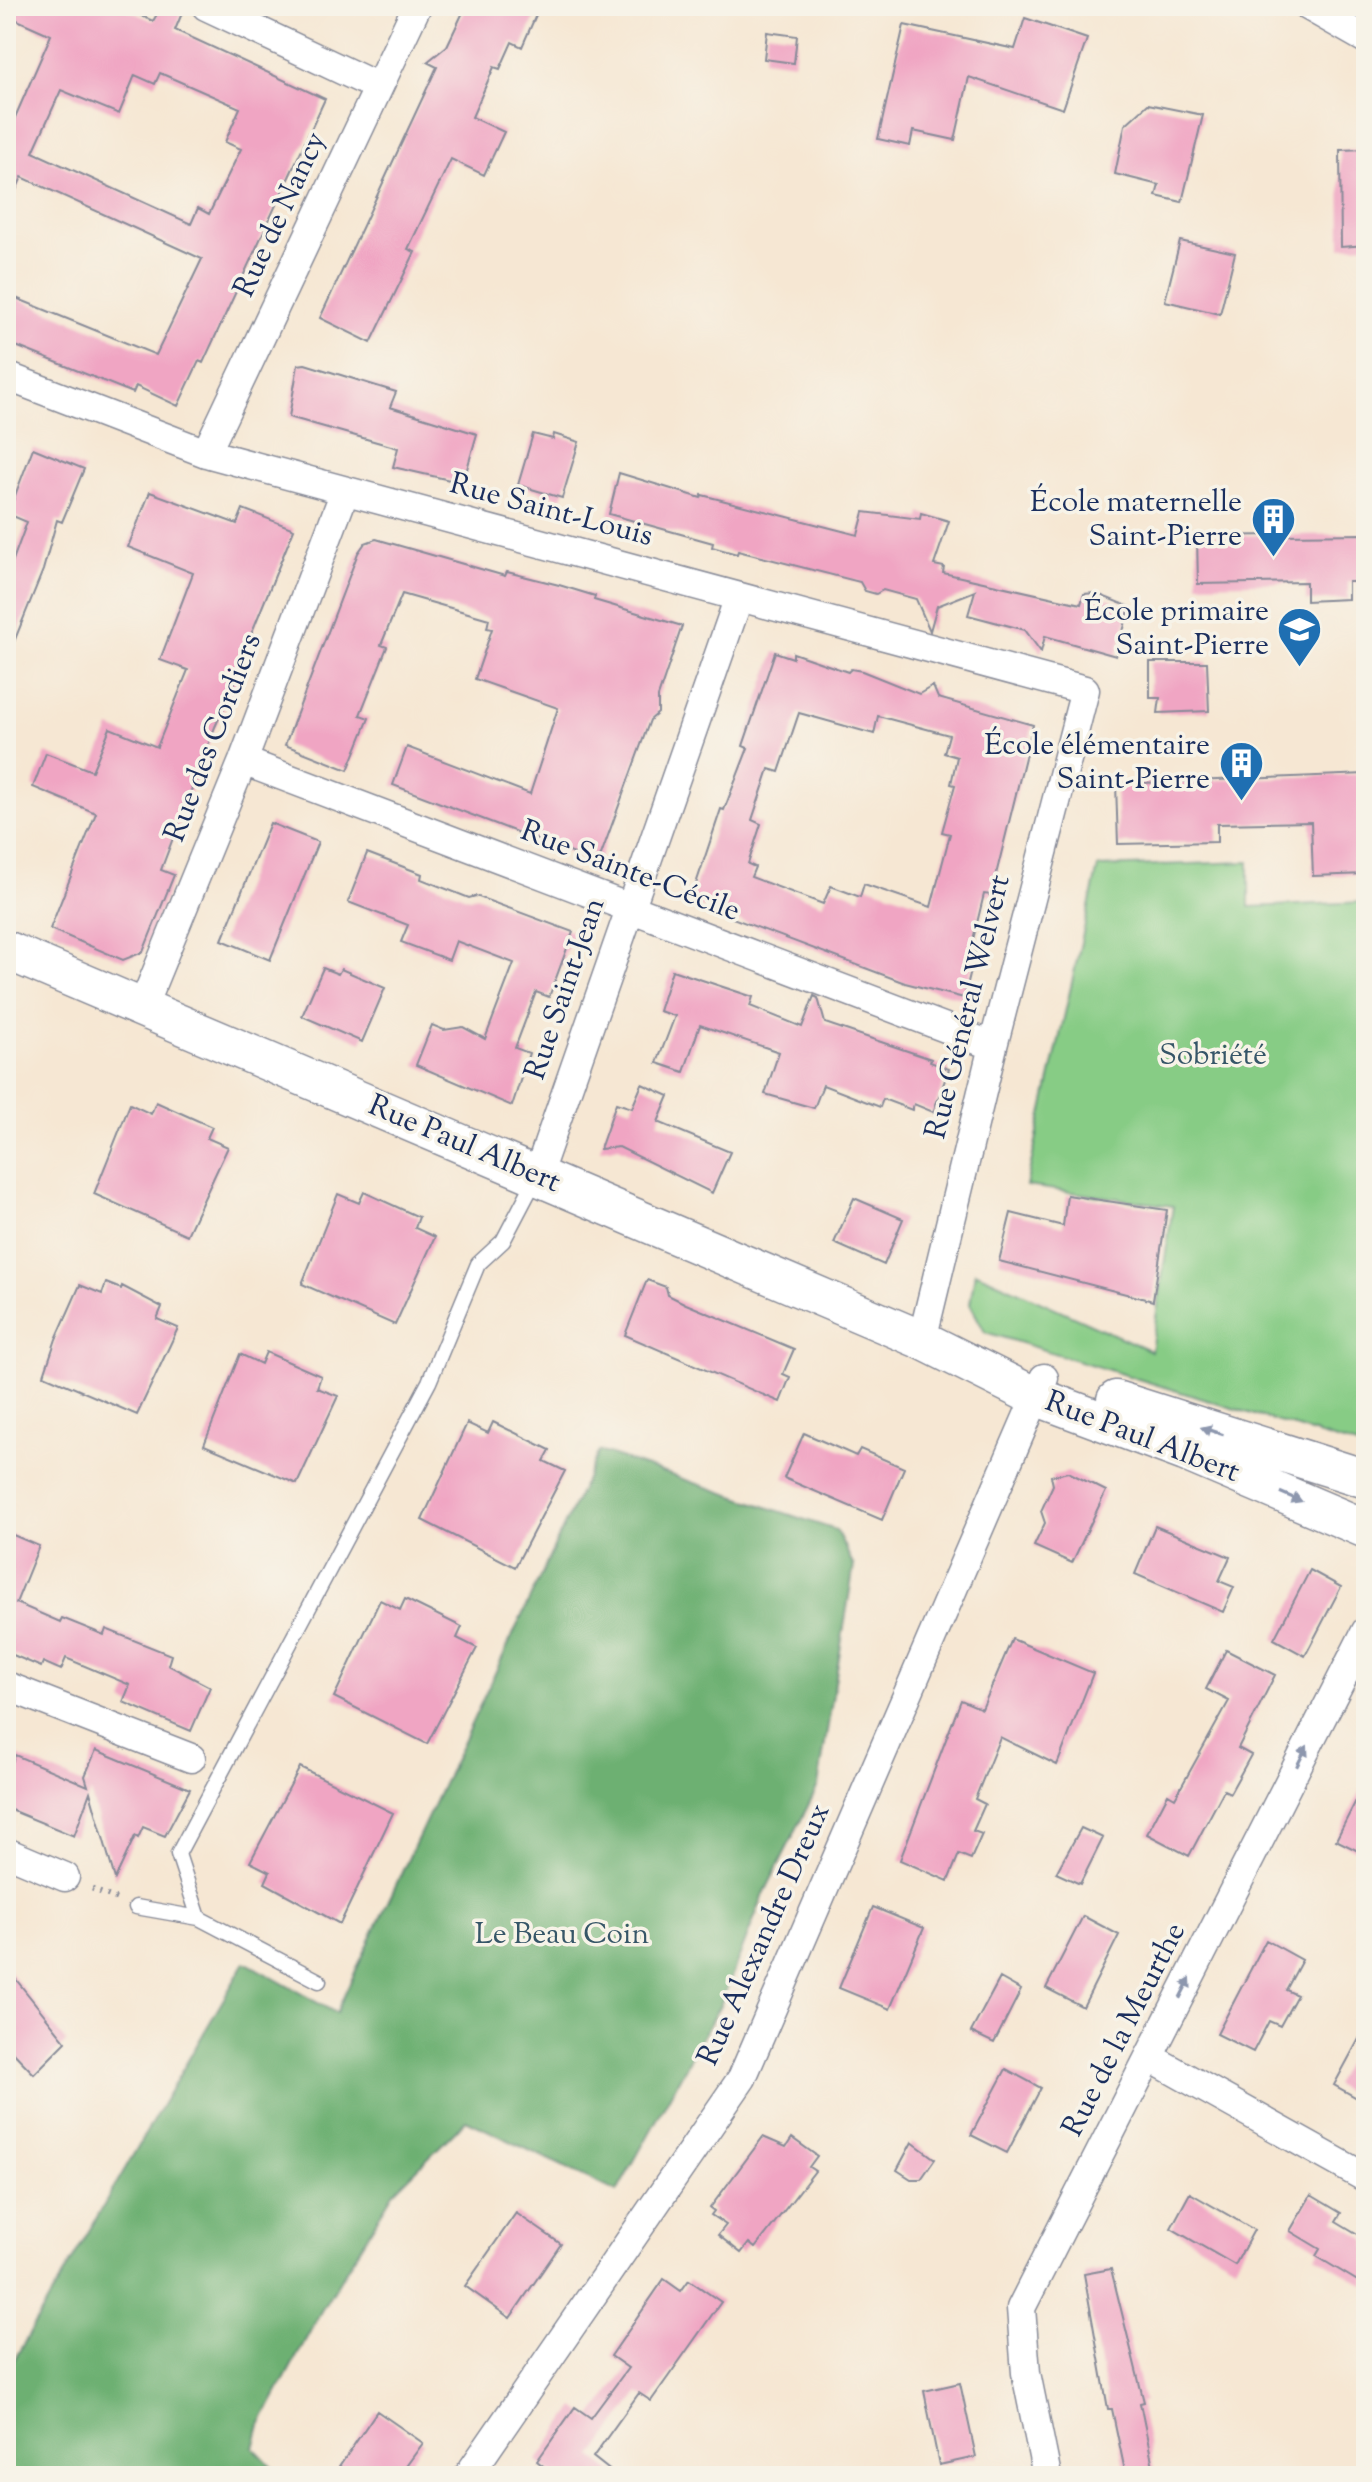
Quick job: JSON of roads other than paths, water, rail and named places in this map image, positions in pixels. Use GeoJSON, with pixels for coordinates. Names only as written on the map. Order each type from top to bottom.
{"type":"FeatureCollection","features":[{"type":"Feature","properties":{"kind":"main road","name":"Rue Paul Albert"},"geometry":{"type":"LineString","coordinates":[[6,950],[922,1340],[1040,1387],[1366,1529]]}},
{"type":"Feature","properties":{"kind":"main road","name":"Rue Paul Albert"},"geometry":{"type":"LineString","coordinates":[[1040,1387],[1366,1479]]}},
{"type":"Feature","properties":{"kind":"street"},"geometry":{"type":"LineString","coordinates":[[206,6],[378,87]]}},
{"type":"Feature","properties":{"kind":"street","name":"Rue de Nancy"},"geometry":{"type":"LineString","coordinates":[[206,453],[417,6]]}},
{"type":"Feature","properties":{"kind":"street"},"geometry":{"type":"LineString","coordinates":[[1308,6],[1366,39]]}},
{"type":"Feature","properties":{"kind":"street","name":"Rue Saint-Louis"},"geometry":{"type":"LineString","coordinates":[[6,376],[206,453],[1085,690]]}},
{"type":"Feature","properties":{"kind":"street","name":"Rue des Cordiers"},"geometry":{"type":"LineString","coordinates":[[142,1008],[243,761],[345,491]]}},
{"type":"Feature","properties":{"kind":"street","name":"Rue Saint-Jean"},"geometry":{"type":"LineString","coordinates":[[537,1176],[739,597]]}},
{"type":"Feature","properties":{"kind":"street","name":"Rue Général Welvert"},"geometry":{"type":"LineString","coordinates":[[922,1340],[993,1046],[1085,690]]}},
{"type":"Feature","properties":{"kind":"street","name":"Rue Sainte-Cécile"},"geometry":{"type":"LineString","coordinates":[[243,761],[993,1046]]}},
{"type":"Feature","properties":{"kind":"street","name":"Rue Alexandre Dreux"},"geometry":{"type":"LineString","coordinates":[[468,2476],[742,2078],[1040,1387]]}},
{"type":"Feature","properties":{"kind":"street","name":"Rue de la Meurthe"},"geometry":{"type":"LineString","coordinates":[[1047,2476],[1026,2373],[1021,2308],[1366,1631]]}},
{"type":"Feature","properties":{"kind":"street"},"geometry":{"type":"LineString","coordinates":[[7,1687],[191,1758]]}},
{"type":"Feature","properties":{"kind":"street"},"geometry":{"type":"LineString","coordinates":[[6,1852],[65,1877]]}},
{"type":"Feature","properties":{"kind":"street"},"geometry":{"type":"LineString","coordinates":[[1149,2057],[1366,2178]]}},
{"type":"Feature","properties":{"kind":"lane"},"geometry":{"type":"LineString","coordinates":[[199,1918],[178,1854],[429,1382],[478,1264],[503,1241],[537,1176]]}},
{"type":"Feature","properties":{"kind":"lane"},"geometry":{"type":"LineString","coordinates":[[136,1907],[199,1918],[319,1981]]}},
{"type":"Feature","properties":{"kind":"place","name":"École maternelle Saint-Pierre"},"geometry":{"type":"Point","coordinates":[1273,559]}},
{"type":"Feature","properties":{"kind":"place","name":"École primaire Saint-Pierre"},"geometry":{"type":"Point","coordinates":[1300,668]}},
{"type":"Feature","properties":{"kind":"place","name":"École élémentaire Saint-Pierre"},"geometry":{"type":"Point","coordinates":[1241,802]}},
{"type":"Feature","properties":{"kind":"park label","name":"Sobriété"},"geometry":{"type":"Point","coordinates":[1213,1056]}},
{"type":"Feature","properties":{"kind":"park label","name":"Le Beau Coin"},"geometry":{"type":"Point","coordinates":[562,1935]}}]}
